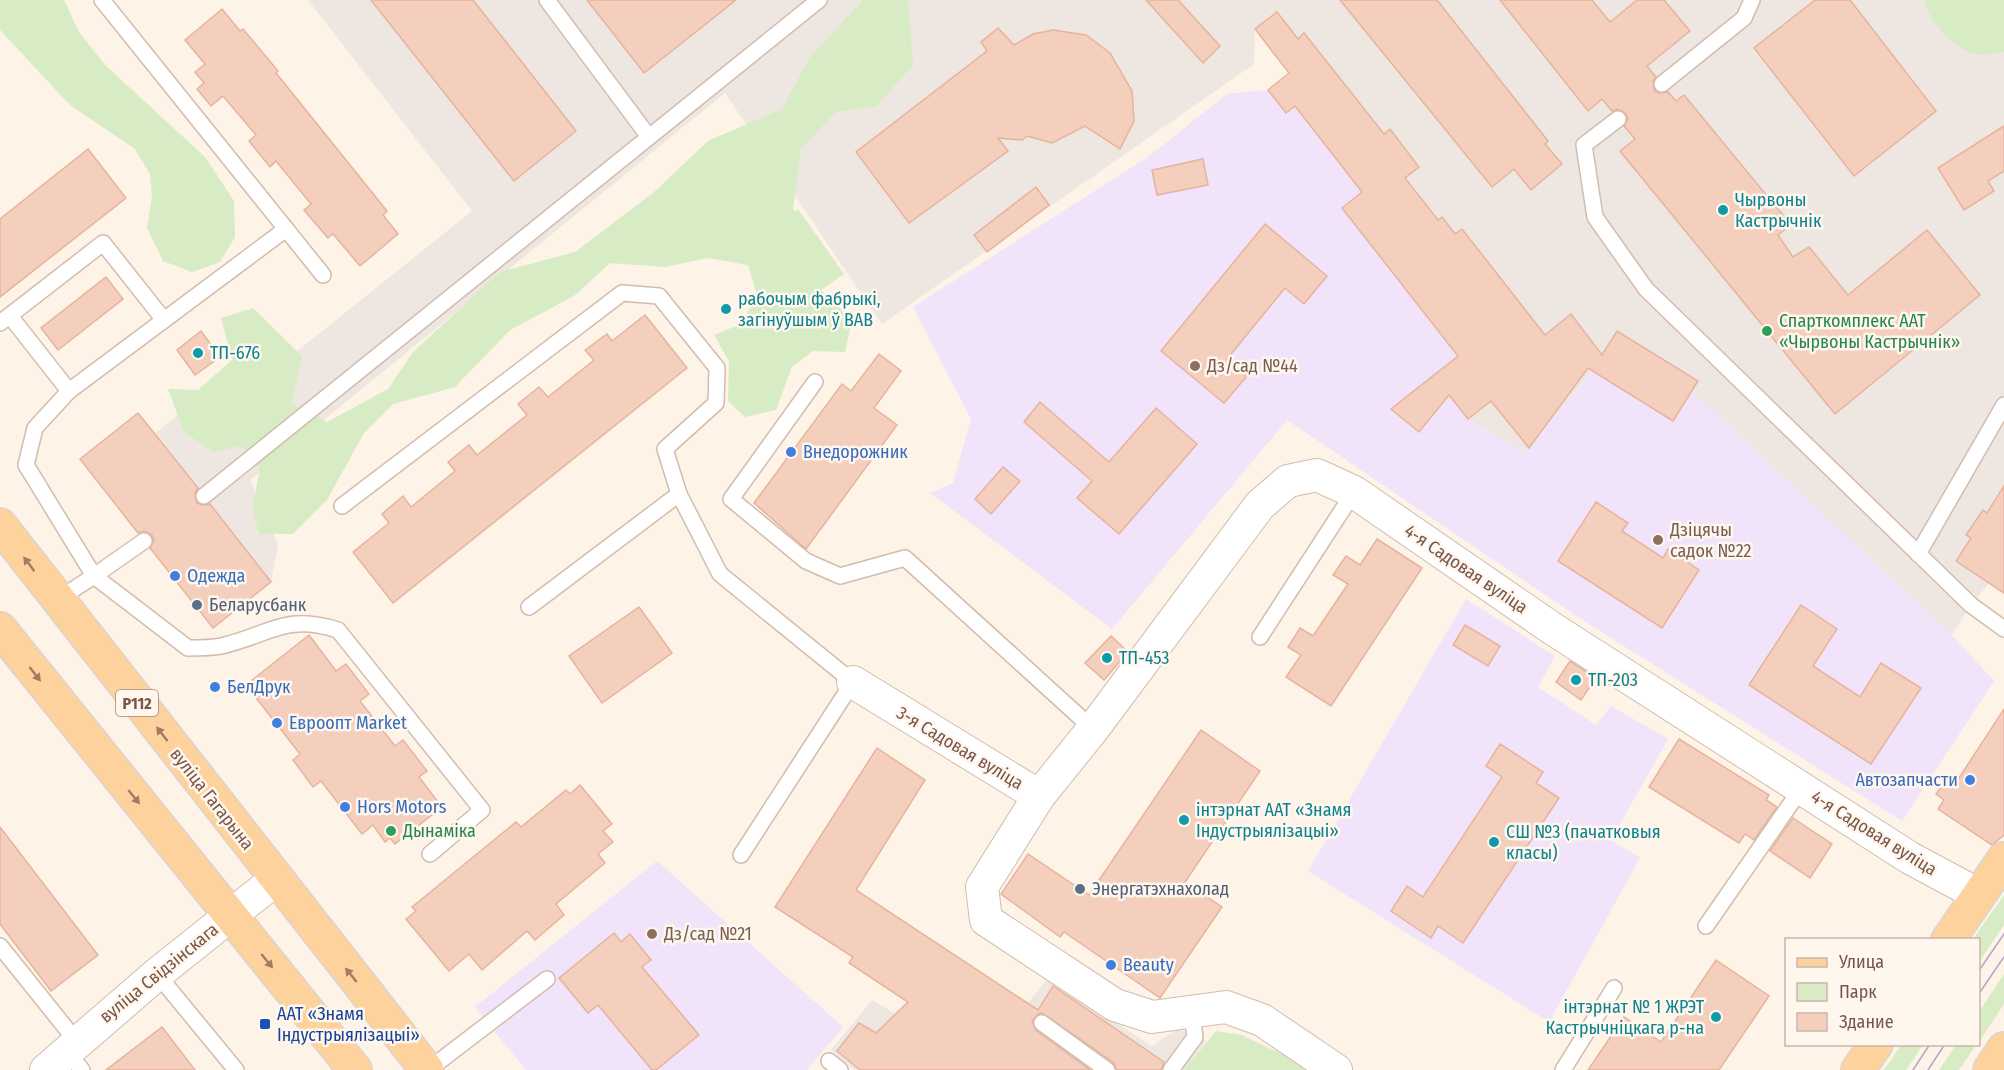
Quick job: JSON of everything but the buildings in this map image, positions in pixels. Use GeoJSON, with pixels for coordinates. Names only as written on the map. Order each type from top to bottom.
{"type":"FeatureCollection","features":[{"type":"Feature","properties":{"kind":"main road","name":"вуліца Гагарына"},"geometry":{"type":"LineString","coordinates":[[0,525],[275,880],[428,1070]]}},
{"type":"Feature","properties":{"kind":"main road"},"geometry":{"type":"LineString","coordinates":[[0,629],[355,1070]]}},
{"type":"Feature","properties":{"kind":"main road"},"geometry":{"type":"LineString","coordinates":[[1949,938],[2004,859]]}},
{"type":"Feature","properties":{"kind":"main road"},"geometry":{"type":"LineString","coordinates":[[1858,1070],[1875,1046]]}},
{"type":"Feature","properties":{"kind":"main road"},"geometry":{"type":"LineString","coordinates":[[1990,1070],[2004,1049]]}},
{"type":"Feature","properties":{"kind":"street","name":"4-я Садовая вуліца"},"geometry":{"type":"LineString","coordinates":[[1039,796],[1093,729],[1260,505],[1288,481],[1317,475],[1354,492],[1553,629],[1801,789],[1910,858],[1979,895]]}},
{"type":"Feature","properties":{"kind":"street","name":"3-я Садовая вуліца"},"geometry":{"type":"LineString","coordinates":[[853,682],[1039,796],[982,887],[986,920],[1115,1005],[1152,1017],[1226,1006],[1262,1020],[1336,1070]]}},
{"type":"Feature","properties":{"kind":"street","name":"вуліца Свідзінскага"},"geometry":{"type":"LineString","coordinates":[[67,1058],[157,974],[275,880]]}},
{"type":"Feature","properties":{"kind":"lane"},"geometry":{"type":"LineString","coordinates":[[102,0],[323,275]]}},
{"type":"Feature","properties":{"kind":"lane"},"geometry":{"type":"LineString","coordinates":[[547,0],[649,137]]}},
{"type":"Feature","properties":{"kind":"lane"},"geometry":{"type":"LineString","coordinates":[[204,496],[819,0]]}},
{"type":"Feature","properties":{"kind":"lane"},"geometry":{"type":"LineString","coordinates":[[1662,84],[1744,18],[1752,0]]}},
{"type":"Feature","properties":{"kind":"lane"},"geometry":{"type":"LineString","coordinates":[[1618,119],[1584,146],[1595,217],[1646,289],[1971,605],[2004,629]]}},
{"type":"Feature","properties":{"kind":"lane"},"geometry":{"type":"LineString","coordinates":[[286,229],[69,391],[35,428],[26,465],[94,576],[188,648],[221,646],[285,624],[315,623],[338,630],[482,810],[430,854]]}},
{"type":"Feature","properties":{"kind":"lane"},"geometry":{"type":"LineString","coordinates":[[69,391],[5,320],[103,243],[164,321]]}},
{"type":"Feature","properties":{"kind":"lane"},"geometry":{"type":"LineString","coordinates":[[342,506],[622,293],[659,296],[717,368],[716,403],[665,448],[679,494],[720,574],[853,682],[741,855]]}},
{"type":"Feature","properties":{"kind":"lane"},"geometry":{"type":"LineString","coordinates":[[815,382],[731,499],[806,561],[840,576],[905,558],[1093,729]]}},
{"type":"Feature","properties":{"kind":"lane"},"geometry":{"type":"LineString","coordinates":[[1918,554],[2004,405]]}},
{"type":"Feature","properties":{"kind":"lane"},"geometry":{"type":"LineString","coordinates":[[1260,637],[1354,492]]}},
{"type":"Feature","properties":{"kind":"lane"},"geometry":{"type":"LineString","coordinates":[[529,607],[679,494]]}},
{"type":"Feature","properties":{"kind":"lane"},"geometry":{"type":"LineString","coordinates":[[57,600],[144,541]]}},
{"type":"Feature","properties":{"kind":"lane"},"geometry":{"type":"LineString","coordinates":[[1706,926],[1801,789]]}},
{"type":"Feature","properties":{"kind":"lane"},"geometry":{"type":"LineString","coordinates":[[0,946],[67,1058]]}},
{"type":"Feature","properties":{"kind":"lane"},"geometry":{"type":"LineString","coordinates":[[157,974],[236,1070]]}},
{"type":"Feature","properties":{"kind":"lane"},"geometry":{"type":"LineString","coordinates":[[428,1070],[547,979]]}},
{"type":"Feature","properties":{"kind":"lane"},"geometry":{"type":"LineString","coordinates":[[1563,1070],[1614,988]]}},
{"type":"Feature","properties":{"kind":"lane"},"geometry":{"type":"LineString","coordinates":[[1171,1070],[1195,1037],[1191,1010]]}},
{"type":"Feature","properties":{"kind":"lane"},"geometry":{"type":"LineString","coordinates":[[1042,1023],[1107,1070]]}},
{"type":"Feature","properties":{"kind":"shaded area"},"geometry":{"type":"Polygon","coordinates":[[[308,0],[2004,0],[2004,593],[1989,583],[1971,605],[1952,635],[1692,391],[1673,421],[1592,371],[1525,453],[1468,419],[1434,375],[1458,356],[1342,208],[1362,192],[1294,107],[1286,113],[1268,90],[1289,73],[1255,30],[1254,64],[882,324],[725,93],[250,480],[278,545],[271,582],[155,434],[253,351],[275,369],[472,211],[308,0]]]}},
{"type":"Feature","properties":{"kind":"shaded area"},"geometry":{"type":"Polygon","coordinates":[[[1268,90],[1286,113],[1295,106],[1362,192],[1342,208],[1458,356],[1434,375],[1468,419],[1525,453],[1592,371],[1673,421],[1692,391],[1952,635],[1994,681],[1902,821],[1578,617],[1287,420],[1112,629],[930,493],[953,483],[971,419],[913,307],[1148,157],[1227,94],[1268,90]]]}},
{"type":"Feature","properties":{"kind":"shaded area"},"geometry":{"type":"Polygon","coordinates":[[[1466,599],[1555,656],[1538,687],[1596,725],[1611,706],[1668,739],[1611,840],[1640,858],[1549,1022],[1308,871],[1466,599]]]}},
{"type":"Feature","properties":{"kind":"shaded area","name":"Дз/сад №21"},"geometry":{"type":"Polygon","coordinates":[[[657,861],[843,1027],[807,1070],[526,1070],[475,1007],[657,861]]]}},
{"type":"Feature","properties":{"kind":"shaded area"},"geometry":{"type":"Polygon","coordinates":[[[1048,978],[1152,1046],[1178,1029],[1207,1041],[1184,1070],[854,1070],[831,1050],[872,1000],[979,1063],[1048,978]]]}},
{"type":"Feature","properties":{"kind":"green space"},"geometry":{"type":"Polygon","coordinates":[[[0,0],[64,0],[79,32],[105,65],[205,157],[234,201],[235,237],[220,262],[192,272],[163,261],[147,228],[152,196],[150,174],[135,149],[70,105],[0,30],[0,0]]]}},
{"type":"Feature","properties":{"kind":"green space"},"geometry":{"type":"Polygon","coordinates":[[[863,0],[908,0],[913,65],[877,106],[836,112],[801,149],[793,209],[795,212],[798,209],[844,274],[821,290],[852,320],[845,352],[813,351],[792,367],[776,410],[745,417],[728,401],[729,361],[714,335],[741,324],[757,295],[748,265],[708,258],[665,267],[610,263],[574,296],[510,330],[455,387],[393,404],[364,433],[327,500],[293,534],[260,534],[252,511],[260,468],[241,446],[214,452],[184,432],[168,389],[198,390],[232,360],[221,318],[253,308],[302,356],[292,404],[327,422],[388,389],[413,352],[500,272],[575,252],[653,193],[708,141],[782,109],[810,57],[863,0]]]}},
{"type":"Feature","properties":{"kind":"green space"},"geometry":{"type":"Polygon","coordinates":[[[1924,0],[2004,0],[2004,52],[1978,55],[1959,47],[1943,33],[1930,16],[1924,0]]]}},
{"type":"Feature","properties":{"kind":"green space"},"geometry":{"type":"Polygon","coordinates":[[[2004,895],[2004,925],[1980,961],[1980,938],[1974,938],[2004,895]]]}},
{"type":"Feature","properties":{"kind":"green space"},"geometry":{"type":"Polygon","coordinates":[[[2004,974],[2004,1004],[1980,1040],[1980,1010],[2004,974]]]}},
{"type":"Feature","properties":{"kind":"green space"},"geometry":{"type":"Polygon","coordinates":[[[1216,1031],[1241,1035],[1316,1070],[1184,1070],[1216,1031]]]}},
{"type":"Feature","properties":{"kind":"green space"},"geometry":{"type":"Polygon","coordinates":[[[1900,1046],[1922,1046],[1906,1070],[1884,1070],[1900,1046]]]}},
{"type":"Feature","properties":{"kind":"green space"},"geometry":{"type":"Polygon","coordinates":[[[1955,1046],[1975,1046],[1959,1070],[1939,1070],[1955,1046]]]}},
{"type":"Feature","properties":{"kind":"tram line"},"geometry":{"type":"LineString","coordinates":[[1980,969],[2004,934]]}},
{"type":"Feature","properties":{"kind":"tram line"},"geometry":{"type":"LineString","coordinates":[[1980,992],[2004,957]]}},
{"type":"Feature","properties":{"kind":"tram line"},"geometry":{"type":"LineString","coordinates":[[1913,1070],[1929,1046]]}},
{"type":"Feature","properties":{"kind":"tram line"},"geometry":{"type":"LineString","coordinates":[[1928,1070],[1944,1046]]}},
{"type":"Feature","properties":{"kind":"place","name":"Чырвоны Кастрычнік"},"geometry":{"type":"Point","coordinates":[1723,210]}},
{"type":"Feature","properties":{"kind":"place","name":"рабочым фабрыкі, загінуўшым ў ВАВ"},"geometry":{"type":"Point","coordinates":[726,309]}},
{"type":"Feature","properties":{"kind":"place","name":"Спарткомплекс ААТ «Чырвоны Кастрычнік»"},"geometry":{"type":"Point","coordinates":[1767,331]}},
{"type":"Feature","properties":{"kind":"place","name":"ТП-676"},"geometry":{"type":"Point","coordinates":[198,353]}},
{"type":"Feature","properties":{"kind":"place","name":"Дз/сад №44"},"geometry":{"type":"Point","coordinates":[1195,366]}},
{"type":"Feature","properties":{"kind":"place","name":"Внедорожник"},"geometry":{"type":"Point","coordinates":[791,452]}},
{"type":"Feature","properties":{"kind":"place","name":"Дзіцячы садок №22"},"geometry":{"type":"Point","coordinates":[1658,540]}},
{"type":"Feature","properties":{"kind":"place","name":"Одежда"},"geometry":{"type":"Point","coordinates":[175,576]}},
{"type":"Feature","properties":{"kind":"place","name":"Беларусбанк"},"geometry":{"type":"Point","coordinates":[197,605]}},
{"type":"Feature","properties":{"kind":"place","name":"ТП-453"},"geometry":{"type":"Point","coordinates":[1107,658]}},
{"type":"Feature","properties":{"kind":"place","name":"ТП-203"},"geometry":{"type":"Point","coordinates":[1576,680]}},
{"type":"Feature","properties":{"kind":"place","name":"БелДрук"},"geometry":{"type":"Point","coordinates":[215,687]}},
{"type":"Feature","properties":{"kind":"place","name":"Евроопт Market"},"geometry":{"type":"Point","coordinates":[277,723]}},
{"type":"Feature","properties":{"kind":"place","name":"Автозапчасти"},"geometry":{"type":"Point","coordinates":[1970,780]}},
{"type":"Feature","properties":{"kind":"place","name":"Hors Motors"},"geometry":{"type":"Point","coordinates":[345,807]}},
{"type":"Feature","properties":{"kind":"place","name":"інтэрнат ААТ «Знамя Індустрыялізацыі»"},"geometry":{"type":"Point","coordinates":[1184,820]}},
{"type":"Feature","properties":{"kind":"place","name":"Дынаміка"},"geometry":{"type":"Point","coordinates":[391,831]}},
{"type":"Feature","properties":{"kind":"place","name":"СШ №3 (пачатковыя класы)"},"geometry":{"type":"Point","coordinates":[1494,842]}},
{"type":"Feature","properties":{"kind":"place","name":"Энергатэхнахолад"},"geometry":{"type":"Point","coordinates":[1080,889]}},
{"type":"Feature","properties":{"kind":"place","name":"Дз/сад №21"},"geometry":{"type":"Point","coordinates":[652,934]}},
{"type":"Feature","properties":{"kind":"place","name":"Beauty"},"geometry":{"type":"Point","coordinates":[1111,965]}},
{"type":"Feature","properties":{"kind":"place","name":"інтэрнат № 1 ЖРЭТ Кастрычніцкага р-на"},"geometry":{"type":"Point","coordinates":[1716,1017]}},
{"type":"Feature","properties":{"kind":"place","name":"ААТ «Знамя Індустрыялізацыі»"},"geometry":{"type":"Point","coordinates":[265,1024]}}]}
